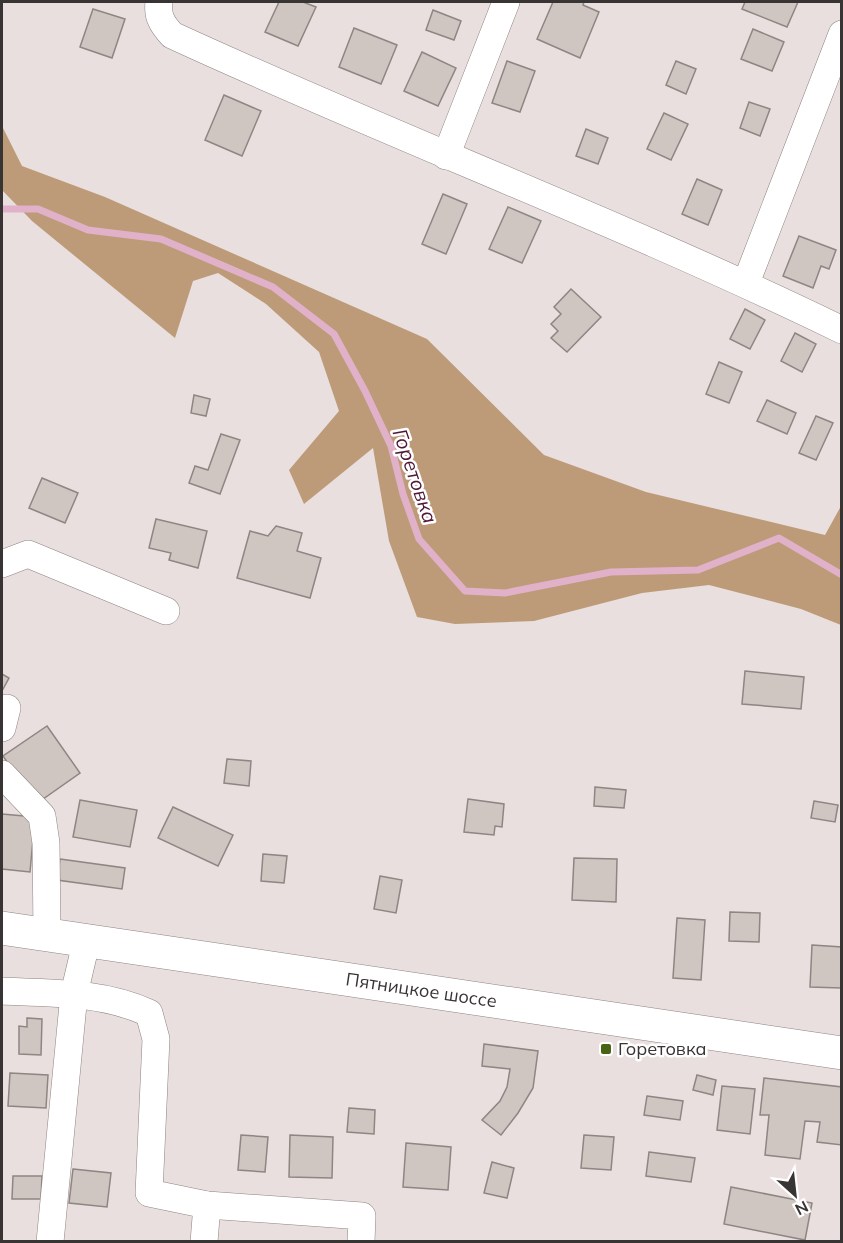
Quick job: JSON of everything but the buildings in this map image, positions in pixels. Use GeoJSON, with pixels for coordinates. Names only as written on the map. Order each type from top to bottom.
{"type":"FeatureCollection","features":[{"type":"Feature","properties":{"kind":"main road","name":"Пятницкое шоссе"},"geometry":{"type":"LineString","coordinates":[[2,927],[529,1008],[842,1053]]}},
{"type":"Feature","properties":{"kind":"lane"},"geometry":{"type":"LineString","coordinates":[[159,2],[161,23],[172,35],[446,156],[746,283],[842,330]]}},
{"type":"Feature","properties":{"kind":"lane"},"geometry":{"type":"LineString","coordinates":[[446,156],[506,2]]}},
{"type":"Feature","properties":{"kind":"lane"},"geometry":{"type":"LineString","coordinates":[[746,283],[842,34]]}},
{"type":"Feature","properties":{"kind":"lane"},"geometry":{"type":"LineString","coordinates":[[2,564],[28,554],[166,611]]}},
{"type":"Feature","properties":{"kind":"lane"},"geometry":{"type":"LineString","coordinates":[[2,774],[42,816],[46,843],[47,934]]}},
{"type":"Feature","properties":{"kind":"lane"},"geometry":{"type":"LineString","coordinates":[[50,1242],[74,994],[87,939]]}},
{"type":"Feature","properties":{"kind":"lane"},"geometry":{"type":"LineString","coordinates":[[2,991],[74,994],[130,1004],[149,1013],[156,1039],[149,1193],[207,1205],[362,1216],[361,1242]]}},
{"type":"Feature","properties":{"kind":"lane"},"geometry":{"type":"LineString","coordinates":[[204,1242],[207,1205]]}},
{"type":"Feature","properties":{"kind":"shaded area"},"geometry":{"type":"Polygon","coordinates":[[[2,126],[22,166],[105,197],[427,339],[544,455],[646,492],[825,535],[841,506],[841,625],[801,609],[709,585],[642,593],[534,621],[455,624],[417,617],[389,541],[373,448],[304,504],[289,470],[339,411],[319,352],[266,304],[218,273],[193,281],[175,338],[32,221],[2,190],[2,126]]]}},
{"type":"Feature","properties":{"kind":"waterway","name":"Горетовка"},"geometry":{"type":"LineString","coordinates":[[2,209],[38,209],[88,230],[161,239],[273,287],[334,334],[391,446],[403,494],[419,539],[465,591],[505,593],[611,572],[698,570],[779,538],[842,575]]}},
{"type":"Feature","properties":{"kind":"place","name":"Горетовка"},"geometry":{"type":"Point","coordinates":[606,1049]}}]}
